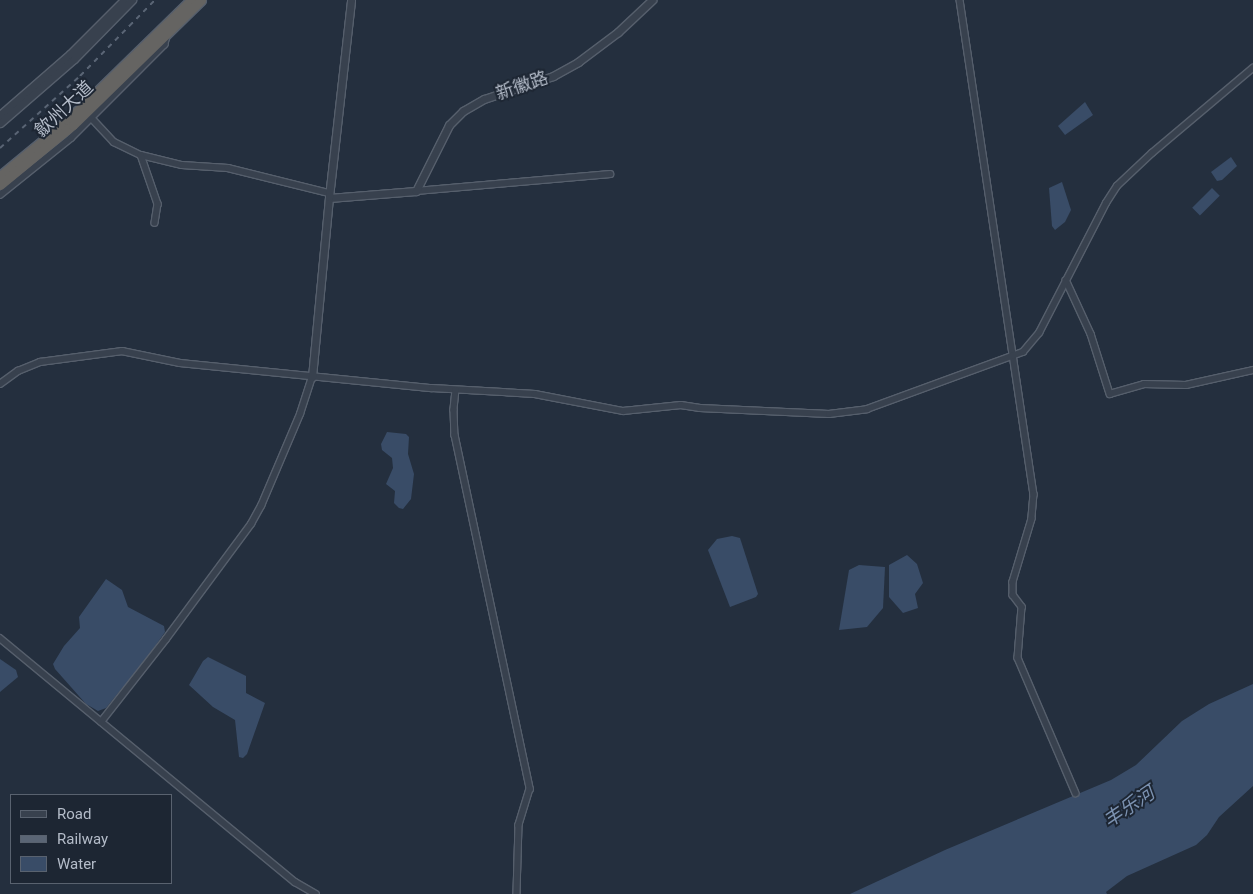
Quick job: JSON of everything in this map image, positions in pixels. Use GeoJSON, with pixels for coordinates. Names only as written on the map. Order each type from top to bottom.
{"type":"FeatureCollection","features":[{"type":"Feature","properties":{"kind":"highway"},"geometry":{"type":"LineString","coordinates":[[144,50],[190,0]]}},
{"type":"Feature","properties":{"kind":"highway"},"geometry":{"type":"LineString","coordinates":[[144,50],[168,32],[201,0]]}},
{"type":"Feature","properties":{"kind":"highway","name":"歙州大道"},"geometry":{"type":"LineString","coordinates":[[0,185],[88,115],[144,50]]}},
{"type":"Feature","properties":{"kind":"highway","name":"歙州大道"},"geometry":{"type":"LineString","coordinates":[[0,176],[61,125],[144,50]]}},
{"type":"Feature","properties":{"kind":"street"},"geometry":{"type":"LineString","coordinates":[[0,115],[70,54],[124,0]]}},
{"type":"Feature","properties":{"kind":"street"},"geometry":{"type":"LineString","coordinates":[[0,123],[74,59],[132,0]]}},
{"type":"Feature","properties":{"kind":"street"},"geometry":{"type":"LineString","coordinates":[[102,722],[252,524],[300,414],[312,377],[329,195],[351,0]]}},
{"type":"Feature","properties":{"kind":"street","name":"新徽路"},"geometry":{"type":"LineString","coordinates":[[416,191],[449,125],[463,111],[484,100],[553,76],[578,62],[618,32],[652,0]]}},
{"type":"Feature","properties":{"kind":"street"},"geometry":{"type":"LineString","coordinates":[[960,0],[1034,502],[1032,519],[1013,582],[1013,595],[1022,606],[1018,658],[1076,793]]}},
{"type":"Feature","properties":{"kind":"street"},"geometry":{"type":"LineString","coordinates":[[0,196],[54,153],[88,115],[164,45],[168,32]]}},
{"type":"Feature","properties":{"kind":"street"},"geometry":{"type":"LineString","coordinates":[[0,384],[18,371],[47,360],[122,351],[180,363],[312,377],[456,390],[535,394],[623,411],[680,404],[700,408],[837,414],[874,406],[1023,352],[1039,333],[1106,203],[1117,186],[1152,153],[1253,68]]}},
{"type":"Feature","properties":{"kind":"street"},"geometry":{"type":"LineString","coordinates":[[88,115],[114,142],[141,155],[182,165],[228,168],[329,195],[416,191],[610,174]]}},
{"type":"Feature","properties":{"kind":"street"},"geometry":{"type":"LineString","coordinates":[[141,155],[158,204],[155,223]]}},
{"type":"Feature","properties":{"kind":"street"},"geometry":{"type":"LineString","coordinates":[[1066,280],[1091,334],[1110,394],[1144,384],[1186,385],[1253,370]]}},
{"type":"Feature","properties":{"kind":"street"},"geometry":{"type":"LineString","coordinates":[[456,390],[454,410],[455,435],[530,789],[519,825],[517,894]]}},
{"type":"Feature","properties":{"kind":"street"},"geometry":{"type":"LineString","coordinates":[[0,638],[295,882],[316,894]]}},
{"type":"Feature","properties":{"kind":"water"},"geometry":{"type":"Polygon","coordinates":[[[1085,102],[1093,115],[1065,135],[1058,126],[1085,102]]]}},
{"type":"Feature","properties":{"kind":"water"},"geometry":{"type":"Polygon","coordinates":[[[1231,157],[1237,166],[1222,180],[1217,181],[1211,172],[1231,157]]]}},
{"type":"Feature","properties":{"kind":"water"},"geometry":{"type":"Polygon","coordinates":[[[1062,182],[1071,210],[1065,222],[1055,230],[1052,226],[1049,188],[1062,182]]]}},
{"type":"Feature","properties":{"kind":"water"},"geometry":{"type":"Polygon","coordinates":[[[1212,188],[1220,196],[1200,216],[1192,208],[1212,188]]]}},
{"type":"Feature","properties":{"kind":"water"},"geometry":{"type":"Polygon","coordinates":[[[387,432],[406,434],[409,437],[408,454],[414,474],[411,499],[403,509],[394,503],[395,491],[386,484],[393,468],[392,458],[382,450],[381,444],[387,432]]]}},
{"type":"Feature","properties":{"kind":"water"},"geometry":{"type":"Polygon","coordinates":[[[732,536],[740,538],[758,594],[756,597],[730,607],[708,550],[717,539],[732,536]]]}},
{"type":"Feature","properties":{"kind":"water"},"geometry":{"type":"Polygon","coordinates":[[[907,555],[917,564],[923,583],[915,594],[918,608],[903,613],[889,597],[889,565],[907,555]]]}},
{"type":"Feature","properties":{"kind":"water"},"geometry":{"type":"Polygon","coordinates":[[[859,565],[885,567],[883,608],[867,627],[839,630],[849,570],[859,565]]]}},
{"type":"Feature","properties":{"kind":"water"},"geometry":{"type":"Polygon","coordinates":[[[106,579],[122,590],[128,607],[164,626],[165,632],[126,688],[123,687],[106,708],[98,711],[86,704],[55,669],[53,664],[64,646],[80,628],[79,617],[106,579]]]}},
{"type":"Feature","properties":{"kind":"water"},"geometry":{"type":"Polygon","coordinates":[[[208,657],[246,676],[246,693],[265,703],[247,754],[243,758],[239,757],[235,720],[213,707],[189,685],[203,661],[208,657]]]}},
{"type":"Feature","properties":{"kind":"water"},"geometry":{"type":"Polygon","coordinates":[[[0,659],[16,670],[18,677],[0,692],[0,659]]]}},
{"type":"Feature","properties":{"kind":"water","name":"丰乐河"},"geometry":{"type":"Polygon","coordinates":[[[1253,684],[1253,786],[1219,817],[1207,835],[1196,845],[1127,876],[1106,892],[1107,894],[850,894],[945,850],[1111,780],[1136,765],[1182,721],[1209,704],[1253,684]]]}},
{"type":"Feature","properties":{"kind":"railway"},"geometry":{"type":"LineString","coordinates":[[0,148],[80,76],[155,0]]}}]}
